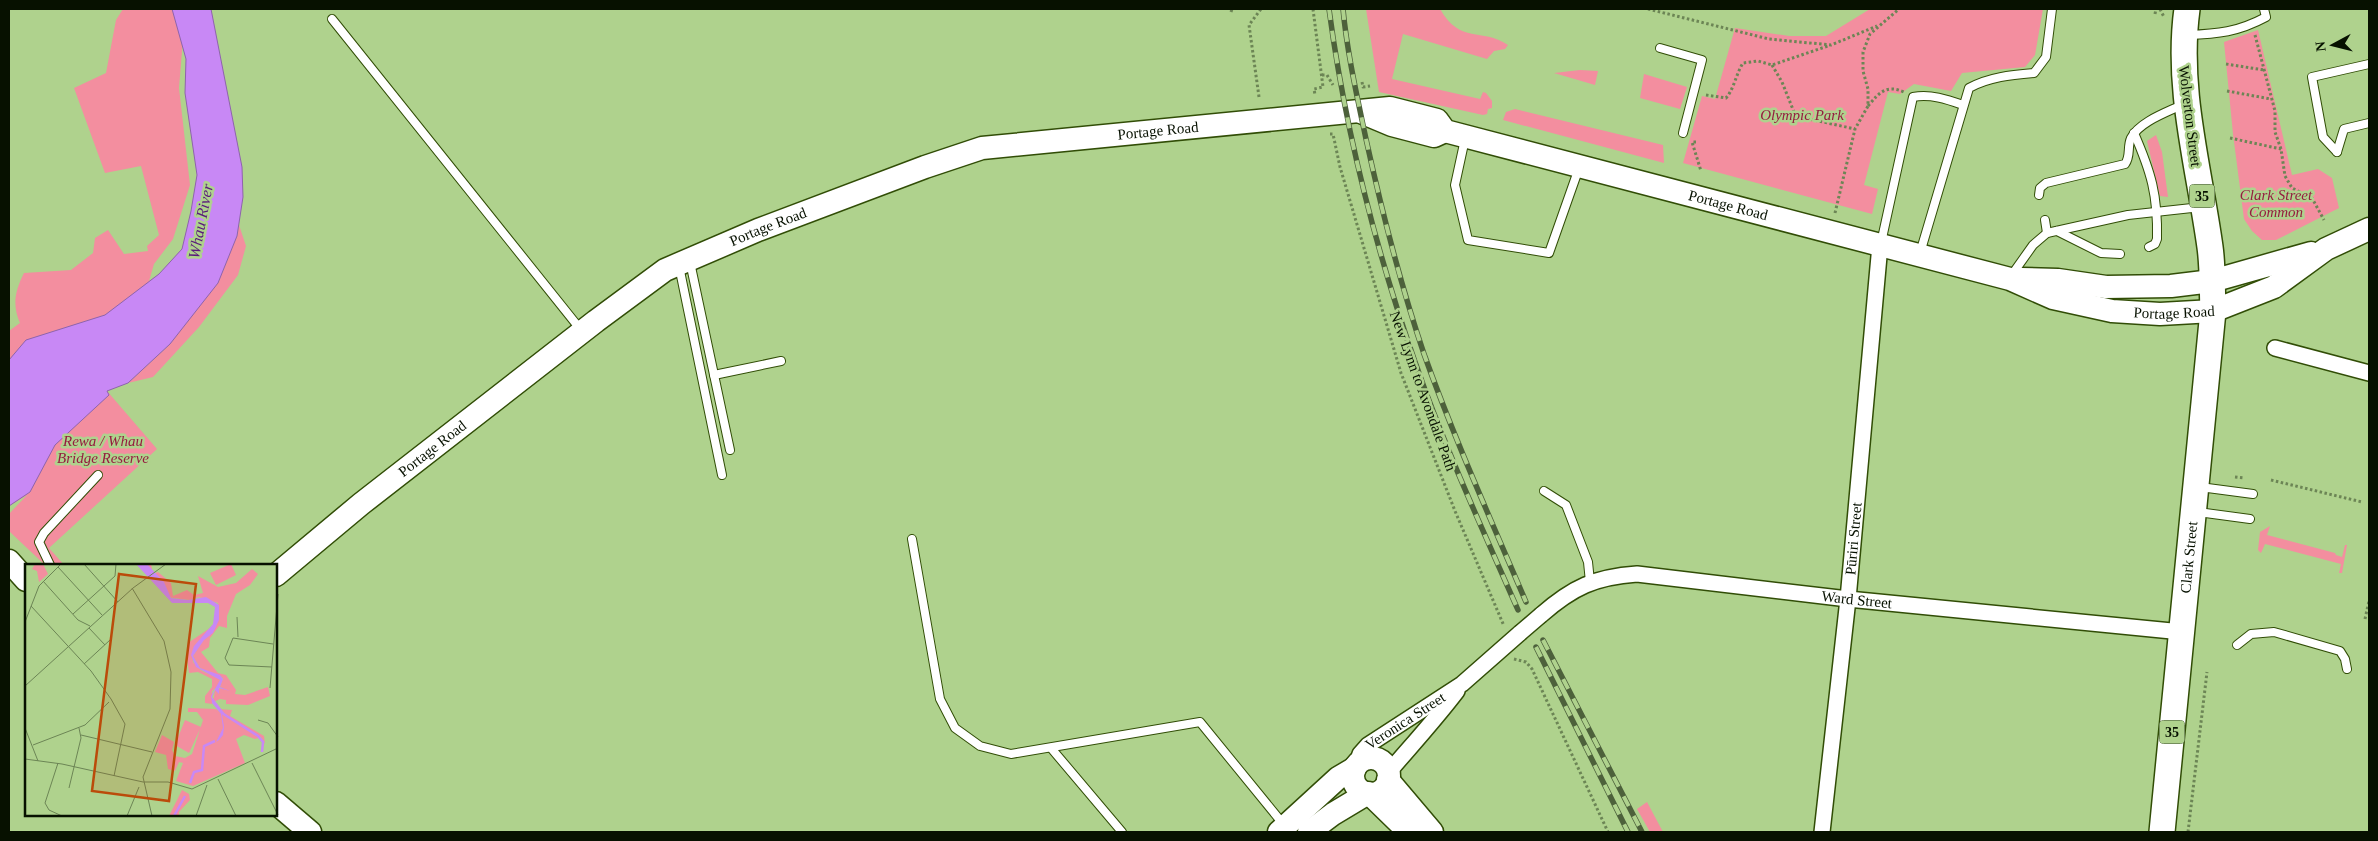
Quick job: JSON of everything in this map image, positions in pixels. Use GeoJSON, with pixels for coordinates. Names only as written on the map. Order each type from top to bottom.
{"type":"FeatureCollection","features":[{"type":"Feature","properties":{"kind":"main road","name":"Wolverton Street"},"geometry":{"type":"LineString","coordinates":[[2187,9],[2183,58],[2187,102],[2211,248],[2212,282]]}},
{"type":"Feature","properties":{"kind":"main road","name":"Portage Road"},"geometry":{"type":"LineString","coordinates":[[278,573],[361,504],[582,331],[654,278],[684,262],[758,230],[926,166],[982,148],[1360,111],[1392,125],[1434,136],[1455,133],[2010,279],[2053,298],[2112,310],[2160,314],[2213,311],[2274,287],[2326,249]]}},
{"type":"Feature","properties":{"kind":"main road","name":"Portage Road"},"geometry":{"type":"LineString","coordinates":[[2010,279],[2058,280],[2106,287],[2171,286],[2212,282],[2326,249],[2369,229]]}},
{"type":"Feature","properties":{"kind":"main road","name":"Clark Street"},"geometry":{"type":"LineString","coordinates":[[2162,832],[2213,311],[2212,282]]}},
{"type":"Feature","properties":{"kind":"main road"},"geometry":{"type":"LineString","coordinates":[[9,561],[25,579]]}},
{"type":"Feature","properties":{"kind":"main road"},"geometry":{"type":"LineString","coordinates":[[1409,832],[1369,794],[1360,790],[1355,784],[1353,776],[1356,767],[1362,760],[1374,759],[1382,762],[1388,776],[1432,832]]}},
{"type":"Feature","properties":{"kind":"main road","name":"Veronica Street"},"geometry":{"type":"LineString","coordinates":[[1282,829],[1338,778],[1356,767]]}},
{"type":"Feature","properties":{"kind":"main road"},"geometry":{"type":"LineString","coordinates":[[1309,832],[1333,814],[1383,788],[1388,776]]}},
{"type":"Feature","properties":{"kind":"main road"},"geometry":{"type":"LineString","coordinates":[[278,805],[298,828]]}},
{"type":"Feature","properties":{"kind":"street","name":"Pūriri Street"},"geometry":{"type":"LineString","coordinates":[[1822,832],[1848,599],[1880,245]]}},
{"type":"Feature","properties":{"kind":"street"},"geometry":{"type":"LineString","coordinates":[[2275,348],[2369,373]]}},
{"type":"Feature","properties":{"kind":"street","name":"Ward Street"},"geometry":{"type":"LineString","coordinates":[[1541,615],[1565,594],[1590,582],[1608,577],[1637,574],[1848,599],[2182,632]]}},
{"type":"Feature","properties":{"kind":"street","name":"Veronica Street"},"geometry":{"type":"LineString","coordinates":[[1356,767],[1360,754],[1368,745],[1462,684],[1541,615]]}},
{"type":"Feature","properties":{"kind":"street","name":"Veronica Street"},"geometry":{"type":"LineString","coordinates":[[1388,776],[1415,740],[1434,723],[1462,684]]}},
{"type":"Feature","properties":{"kind":"lane"},"geometry":{"type":"LineString","coordinates":[[1919,256],[1969,88],[1980,81],[2002,76],[2034,73],[2046,57],[2052,9]]}},
{"type":"Feature","properties":{"kind":"lane"},"geometry":{"type":"LineString","coordinates":[[2184,35],[2222,34],[2266,17],[2264,9]]}},
{"type":"Feature","properties":{"kind":"lane"},"geometry":{"type":"LineString","coordinates":[[332,19],[582,331]]}},
{"type":"Feature","properties":{"kind":"lane"},"geometry":{"type":"LineString","coordinates":[[1660,48],[1702,60],[1683,133]]}},
{"type":"Feature","properties":{"kind":"lane"},"geometry":{"type":"LineString","coordinates":[[2369,64],[2312,78],[2323,137],[2337,152],[2344,129],[2369,123]]}},
{"type":"Feature","properties":{"kind":"lane"},"geometry":{"type":"LineString","coordinates":[[1880,245],[1913,97],[1925,95],[1963,105]]}},
{"type":"Feature","properties":{"kind":"lane"},"geometry":{"type":"LineString","coordinates":[[2039,196],[2040,188],[2046,183],[2125,164],[2129,156],[2129,144],[2134,133],[2142,126],[2187,102]]}},
{"type":"Feature","properties":{"kind":"lane"},"geometry":{"type":"LineString","coordinates":[[1455,133],[1455,185],[1468,240],[1549,253],[1580,166]]}},
{"type":"Feature","properties":{"kind":"lane"},"geometry":{"type":"LineString","coordinates":[[2134,133],[2150,171],[2156,196],[2157,239],[2155,244],[2149,247]]}},
{"type":"Feature","properties":{"kind":"lane"},"geometry":{"type":"LineString","coordinates":[[2010,279],[2032,245],[2047,233],[2128,216],[2203,206]]}},
{"type":"Feature","properties":{"kind":"lane"},"geometry":{"type":"LineString","coordinates":[[2045,220],[2047,233]]}},
{"type":"Feature","properties":{"kind":"lane"},"geometry":{"type":"LineString","coordinates":[[2057,230],[2101,253],[2120,254]]}},
{"type":"Feature","properties":{"kind":"lane"},"geometry":{"type":"LineString","coordinates":[[684,262],[714,375],[730,450]]}},
{"type":"Feature","properties":{"kind":"lane"},"geometry":{"type":"LineString","coordinates":[[684,262],[722,475]]}},
{"type":"Feature","properties":{"kind":"lane"},"geometry":{"type":"LineString","coordinates":[[714,375],[782,361]]}},
{"type":"Feature","properties":{"kind":"lane"},"geometry":{"type":"LineString","coordinates":[[50,564],[39,542],[44,533],[98,475]]}},
{"type":"Feature","properties":{"kind":"lane"},"geometry":{"type":"LineString","coordinates":[[2196,486],[2253,494]]}},
{"type":"Feature","properties":{"kind":"lane"},"geometry":{"type":"LineString","coordinates":[[1544,491],[1566,505],[1588,562],[1590,582]]}},
{"type":"Feature","properties":{"kind":"lane"},"geometry":{"type":"LineString","coordinates":[[2193,511],[2250,520]]}},
{"type":"Feature","properties":{"kind":"lane"},"geometry":{"type":"LineString","coordinates":[[912,539],[940,699],[955,728],[980,746],[1012,754],[1200,722],[1282,829]]}},
{"type":"Feature","properties":{"kind":"lane"},"geometry":{"type":"LineString","coordinates":[[2237,645],[2251,634],[2274,632],[2340,652],[2345,659],[2347,669]]}},
{"type":"Feature","properties":{"kind":"lane"},"geometry":{"type":"LineString","coordinates":[[1051,748],[1122,832]]}},
{"type":"Feature","properties":{"kind":"path"},"geometry":{"type":"LineString","coordinates":[[1259,97],[1249,25],[1261,9]]}},
{"type":"Feature","properties":{"kind":"path"},"geometry":{"type":"LineString","coordinates":[[1312,9],[1323,87],[1314,89],[1315,96]]}},
{"type":"Feature","properties":{"kind":"path"},"geometry":{"type":"LineString","coordinates":[[1648,9],[1769,38],[1830,45]]}},
{"type":"Feature","properties":{"kind":"path"},"geometry":{"type":"LineString","coordinates":[[1868,106],[1868,89],[1863,71],[1863,52],[1870,34],[1899,9]]}},
{"type":"Feature","properties":{"kind":"path"},"geometry":{"type":"LineString","coordinates":[[2155,14],[2156,9]]}},
{"type":"Feature","properties":{"kind":"path"},"geometry":{"type":"LineString","coordinates":[[2252,24],[2275,111],[2276,132],[2286,176],[2292,188],[2312,198],[2324,220]]}},
{"type":"Feature","properties":{"kind":"path"},"geometry":{"type":"LineString","coordinates":[[1694,91],[1726,98],[1732,91],[1733,82],[1743,63],[1758,61],[1772,65],[1880,25]]}},
{"type":"Feature","properties":{"kind":"path"},"geometry":{"type":"LineString","coordinates":[[2227,64],[2263,70]]}},
{"type":"Feature","properties":{"kind":"path"},"geometry":{"type":"LineString","coordinates":[[1772,65],[1782,82],[1794,112],[1800,117],[1855,129]]}},
{"type":"Feature","properties":{"kind":"path"},"geometry":{"type":"LineString","coordinates":[[1322,75],[1327,75],[1333,85]]}},
{"type":"Feature","properties":{"kind":"path"},"geometry":{"type":"LineString","coordinates":[[1362,82],[1363,87],[1370,86]]}},
{"type":"Feature","properties":{"kind":"path"},"geometry":{"type":"LineString","coordinates":[[1836,213],[1855,129],[1868,106],[1880,91],[1889,88],[1913,97]]}},
{"type":"Feature","properties":{"kind":"path"},"geometry":{"type":"LineString","coordinates":[[2229,92],[2272,100]]}},
{"type":"Feature","properties":{"kind":"path","name":"New Lynn to Avondale Path"},"geometry":{"type":"LineString","coordinates":[[1327,133],[1333,134],[1344,184],[1401,373],[1455,511],[1504,625],[1499,629]]}},
{"type":"Feature","properties":{"kind":"path"},"geometry":{"type":"LineString","coordinates":[[2230,138],[2281,149]]}},
{"type":"Feature","properties":{"kind":"path"},"geometry":{"type":"LineString","coordinates":[[1696,142],[1692,142],[1701,170]]}},
{"type":"Feature","properties":{"kind":"path"},"geometry":{"type":"LineString","coordinates":[[2271,480],[2362,502]]}},
{"type":"Feature","properties":{"kind":"path"},"geometry":{"type":"LineString","coordinates":[[2365,620],[2369,601]]}},
{"type":"Feature","properties":{"kind":"path"},"geometry":{"type":"LineString","coordinates":[[1515,660],[1526,662],[1532,669],[1608,832]]}},
{"type":"Feature","properties":{"kind":"path"},"geometry":{"type":"LineString","coordinates":[[2188,832],[2207,672]]}},
{"type":"Feature","properties":{"kind":"green space"},"geometry":{"type":"Polygon","coordinates":[[[123,9],[173,9],[183,39],[179,88],[190,185],[173,239],[154,264],[149,281],[159,274],[9,400],[9,331],[20,323],[15,304],[18,286],[24,273],[71,270],[93,253],[95,238],[108,230],[124,254],[148,251],[147,246],[159,235],[141,166],[105,173],[74,88],[106,73],[116,20],[123,9]]]}},
{"type":"Feature","properties":{"kind":"green space"},"geometry":{"type":"Polygon","coordinates":[[[1366,9],[1440,9],[1456,27],[1508,45],[1505,49],[1494,51],[1487,59],[1403,34],[1392,79],[1480,99],[1483,92],[1492,101],[1492,108],[1488,109],[1487,114],[1483,115],[1379,92],[1366,9]]]}},
{"type":"Feature","properties":{"kind":"green space","name":"Olympic Park"},"geometry":{"type":"Polygon","coordinates":[[[1870,9],[2043,9],[2035,55],[2025,67],[1962,73],[1951,91],[1914,84],[1900,94],[1888,92],[1864,185],[1878,189],[1872,214],[1683,163],[1702,96],[1715,99],[1735,28],[1789,36],[1826,36],[1870,9]]]}},
{"type":"Feature","properties":{"kind":"green space","name":"Clark Street Common"},"geometry":{"type":"Polygon","coordinates":[[[2258,30],[2292,175],[2318,169],[2332,178],[2339,208],[2276,240],[2262,240],[2252,231],[2244,219],[2224,42],[2258,30]]]}},
{"type":"Feature","properties":{"kind":"green space"},"geometry":{"type":"Polygon","coordinates":[[[1580,70],[1598,71],[1595,85],[1554,73],[1580,70]]]}},
{"type":"Feature","properties":{"kind":"green space"},"geometry":{"type":"Polygon","coordinates":[[[1644,74],[1687,87],[1680,109],[1640,98],[1644,74]]]}},
{"type":"Feature","properties":{"kind":"green space"},"geometry":{"type":"Polygon","coordinates":[[[1515,109],[1663,145],[1664,163],[1503,120],[1506,112],[1515,109]]]}},
{"type":"Feature","properties":{"kind":"green space"},"geometry":{"type":"Polygon","coordinates":[[[2156,135],[2162,152],[2168,197],[2160,196],[2147,141],[2156,135]]]}},
{"type":"Feature","properties":{"kind":"green space"},"geometry":{"type":"Polygon","coordinates":[[[239,225],[246,246],[238,275],[199,327],[153,377],[128,383],[170,344],[237,236],[239,225]]]}},
{"type":"Feature","properties":{"kind":"green space","name":"Rewa / Whau Bridge Reserve"},"geometry":{"type":"Polygon","coordinates":[[[107,391],[157,449],[49,548],[63,564],[44,564],[9,531],[9,514],[27,495],[9,506],[9,446],[107,391]]]}},
{"type":"Feature","properties":{"kind":"green space"},"geometry":{"type":"Polygon","coordinates":[[[2270,526],[2267,535],[2335,553],[2342,557],[2345,545],[2347,545],[2342,573],[2339,573],[2341,564],[2265,544],[2261,553],[2258,550],[2260,532],[2270,526]]]}},
{"type":"Feature","properties":{"kind":"green space"},"geometry":{"type":"Polygon","coordinates":[[[1647,802],[1663,832],[1650,832],[1637,809],[1647,802]]]}},
{"type":"Feature","properties":{"kind":"water","name":"Whau River"},"geometry":{"type":"Polygon","coordinates":[[[172,9],[211,9],[242,167],[243,197],[237,236],[218,283],[170,344],[128,383],[107,391],[109,395],[55,445],[30,492],[9,506],[9,360],[26,340],[105,315],[159,274],[182,249],[197,175],[185,93],[186,59],[172,9]]]}},
{"type":"Feature","properties":{"kind":"railway"},"geometry":{"type":"LineString","coordinates":[[1329,9],[1344,99],[1363,187],[1400,319],[1438,425],[1518,610]]}},
{"type":"Feature","properties":{"kind":"railway"},"geometry":{"type":"LineString","coordinates":[[1343,9],[1353,74],[1372,166],[1392,247],[1415,327],[1473,479],[1526,602]]}},
{"type":"Feature","properties":{"kind":"railway"},"geometry":{"type":"LineString","coordinates":[[1543,640],[1642,832]]}},
{"type":"Feature","properties":{"kind":"railway"},"geometry":{"type":"LineString","coordinates":[[1536,647],[1628,832]]}}]}
